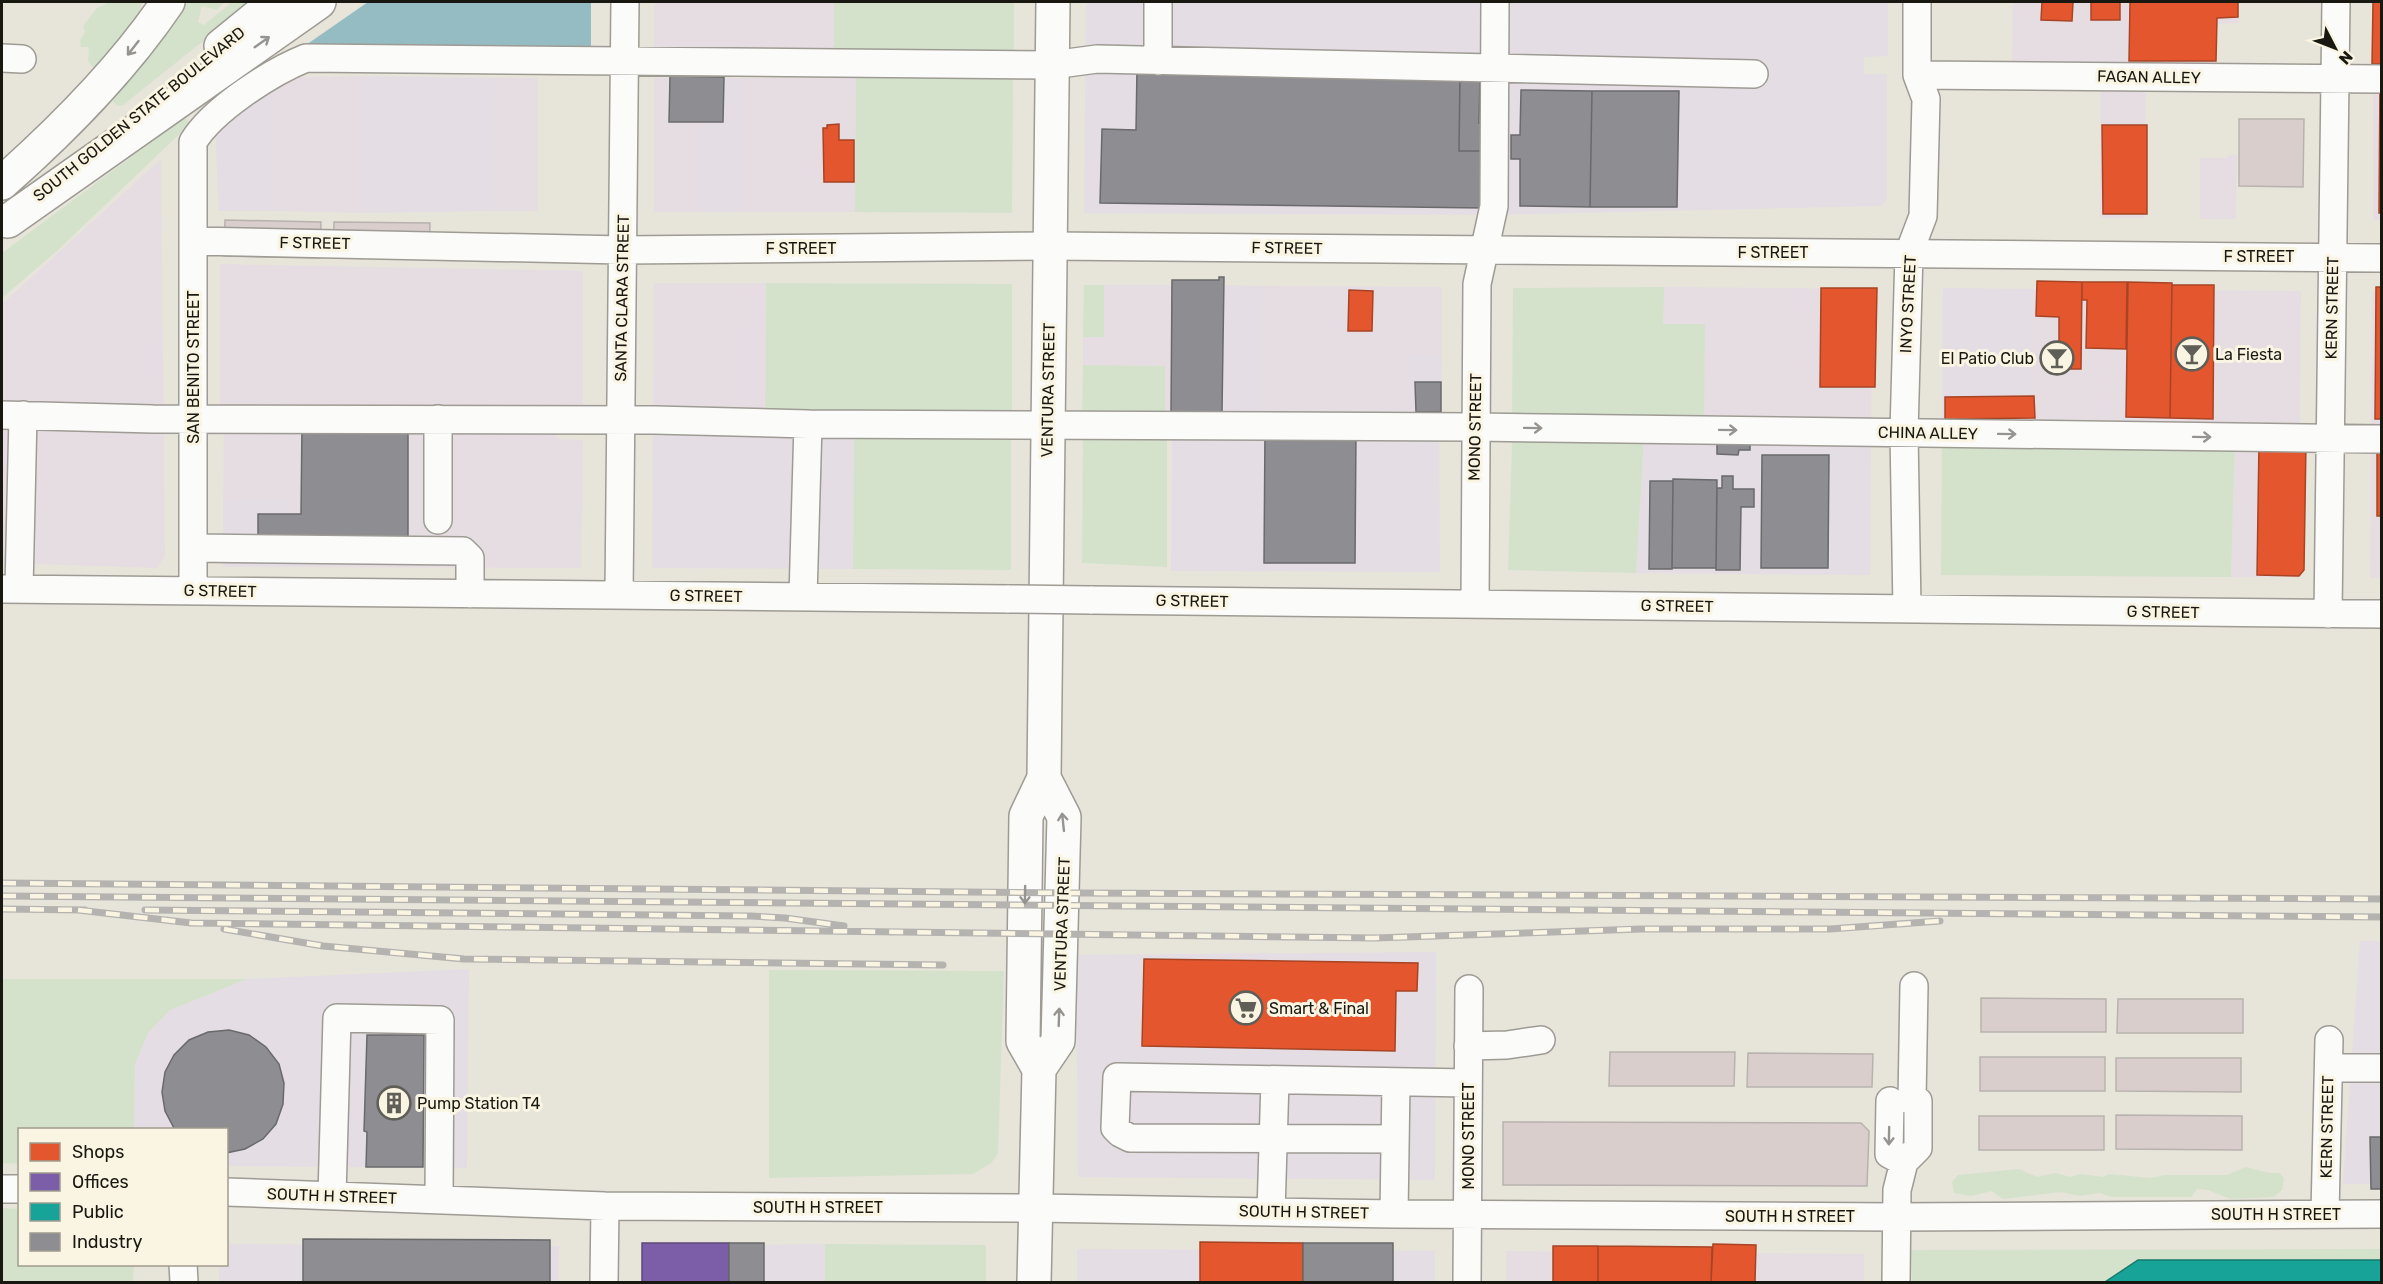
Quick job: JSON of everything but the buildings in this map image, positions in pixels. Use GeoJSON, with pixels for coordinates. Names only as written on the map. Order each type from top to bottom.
{"type":"FeatureCollection","features":[{"type":"Feature","properties":{"kind":"main road","name":"SOUTH GOLDEN STATE BOULEVARD"},"geometry":{"type":"LineString","coordinates":[[2,183],[84,105],[168,2]]}},
{"type":"Feature","properties":{"kind":"main road","name":"SOUTH GOLDEN STATE BOULEVARD"},"geometry":{"type":"LineString","coordinates":[[5,223],[275,2]]}},
{"type":"Feature","properties":{"kind":"main road"},"geometry":{"type":"LineString","coordinates":[[5,223],[319,2]]}},
{"type":"Feature","properties":{"kind":"main road","name":"VENTURA STREET"},"geometry":{"type":"LineString","coordinates":[[1034,1282],[1039,1069],[1023,1041],[1026,816],[1044,778],[1053,2]]}},
{"type":"Feature","properties":{"kind":"street","name":"SANTA CLARA STREET"},"geometry":{"type":"LineString","coordinates":[[620,595],[625,2]]}},
{"type":"Feature","properties":{"kind":"street"},"geometry":{"type":"LineString","coordinates":[[1158,2],[1158,61]]}},
{"type":"Feature","properties":{"kind":"street","name":"MONO STREET"},"geometry":{"type":"LineString","coordinates":[[1475,603],[1474,427],[1477,284],[1494,206],[1495,2]]}},
{"type":"Feature","properties":{"kind":"street","name":"INYO STREET"},"geometry":{"type":"LineString","coordinates":[[1906,609],[1904,432],[1909,253],[1923,216],[1926,99],[1917,75],[1917,2]]}},
{"type":"Feature","properties":{"kind":"street","name":"KERN STREET"},"geometry":{"type":"LineString","coordinates":[[2328,614],[2336,2]]}},
{"type":"Feature","properties":{"kind":"street","name":"SAN BENITO STREET"},"geometry":{"type":"LineString","coordinates":[[193,591],[193,142],[200,130],[239,97],[285,66],[306,58],[624,60]]}},
{"type":"Feature","properties":{"kind":"street"},"geometry":{"type":"LineString","coordinates":[[624,60],[1052,65],[1097,60],[1754,74]]}},
{"type":"Feature","properties":{"kind":"street","name":"FAGAN ALLEY"},"geometry":{"type":"LineString","coordinates":[[1917,75],[2382,79]]}},
{"type":"Feature","properties":{"kind":"street","name":"F STREET"},"geometry":{"type":"LineString","coordinates":[[193,241],[622,250],[1051,246],[2382,258]]}},
{"type":"Feature","properties":{"kind":"street"},"geometry":{"type":"LineString","coordinates":[[10,589],[12,415]]}},
{"type":"Feature","properties":{"kind":"street","name":"CHINA ALLEY"},"geometry":{"type":"LineString","coordinates":[[12,415],[621,420],[808,424],[1474,427],[2382,439]]}},
{"type":"Feature","properties":{"kind":"street"},"geometry":{"type":"LineString","coordinates":[[438,419],[438,520]]}},
{"type":"Feature","properties":{"kind":"street"},"geometry":{"type":"LineString","coordinates":[[802,597],[808,424]]}},
{"type":"Feature","properties":{"kind":"street"},"geometry":{"type":"LineString","coordinates":[[194,548],[463,551],[470,558],[470,594]]}},
{"type":"Feature","properties":{"kind":"street","name":"G STREET"},"geometry":{"type":"LineString","coordinates":[[10,589],[2382,614]]}},
{"type":"Feature","properties":{"kind":"street"},"geometry":{"type":"LineString","coordinates":[[1896,1282],[1897,1190],[1904,1162],[1918,1148],[1907,1101],[1914,986]]}},
{"type":"Feature","properties":{"kind":"street","name":"MONO STREET"},"geometry":{"type":"LineString","coordinates":[[1467,1282],[1469,989]]}},
{"type":"Feature","properties":{"kind":"street"},"geometry":{"type":"LineString","coordinates":[[332,1196],[337,1018],[440,1020],[439,1200]]}},
{"type":"Feature","properties":{"kind":"street"},"geometry":{"type":"LineString","coordinates":[[1468,1046],[1507,1045],[1541,1040]]}},
{"type":"Feature","properties":{"kind":"street","name":"KERN STREET"},"geometry":{"type":"LineString","coordinates":[[2325,1213],[2330,1040]]}},
{"type":"Feature","properties":{"kind":"street"},"geometry":{"type":"LineString","coordinates":[[2329,1068],[2382,1068]]}},
{"type":"Feature","properties":{"kind":"street"},"geometry":{"type":"LineString","coordinates":[[1395,1139],[1130,1138],[1115,1128],[1117,1077],[1468,1083]]}},
{"type":"Feature","properties":{"kind":"street"},"geometry":{"type":"LineString","coordinates":[[1271,1212],[1275,1080]]}},
{"type":"Feature","properties":{"kind":"street"},"geometry":{"type":"LineString","coordinates":[[1394,1214],[1396,1082]]}},
{"type":"Feature","properties":{"kind":"street"},"geometry":{"type":"LineString","coordinates":[[2,1189],[18,1190]]}},
{"type":"Feature","properties":{"kind":"street","name":"SOUTH H STREET"},"geometry":{"type":"LineString","coordinates":[[228,1192],[605,1206],[1896,1217],[2382,1214]]}},
{"type":"Feature","properties":{"kind":"street"},"geometry":{"type":"LineString","coordinates":[[604,1282],[605,1206]]}},
{"type":"Feature","properties":{"kind":"street"},"geometry":{"type":"LineString","coordinates":[[183,1266],[184,1282]]}},
{"type":"Feature","properties":{"kind":"shaded area"},"geometry":{"type":"Polygon","coordinates":[[[654,2],[834,2],[834,61],[654,61],[654,2]]]}},
{"type":"Feature","properties":{"kind":"shaded area"},"geometry":{"type":"Polygon","coordinates":[[[1086,2],[1888,2],[1888,56],[1864,57],[1864,74],[1887,74],[1887,199],[1880,206],[1490,215],[1084,213],[1086,2]]]}},
{"type":"Feature","properties":{"kind":"shaded area"},"geometry":{"type":"Polygon","coordinates":[[[2013,2],[2239,2],[2239,23],[2214,24],[2213,68],[2012,67],[2013,2]]]}},
{"type":"Feature","properties":{"kind":"shaded area"},"geometry":{"type":"Polygon","coordinates":[[[364,76],[362,213],[275,211],[273,85],[294,77],[364,76]]]}},
{"type":"Feature","properties":{"kind":"shaded area"},"geometry":{"type":"Polygon","coordinates":[[[364,76],[494,78],[493,211],[362,213],[364,76]]]}},
{"type":"Feature","properties":{"kind":"shaded area"},"geometry":{"type":"Polygon","coordinates":[[[494,78],[538,78],[538,211],[493,211],[494,78]]]}},
{"type":"Feature","properties":{"kind":"shaded area"},"geometry":{"type":"Polygon","coordinates":[[[654,78],[700,78],[698,212],[654,212],[654,78]]]}},
{"type":"Feature","properties":{"kind":"shaded area"},"geometry":{"type":"Polygon","coordinates":[[[700,78],[744,78],[743,212],[698,212],[700,78]]]}},
{"type":"Feature","properties":{"kind":"shaded area"},"geometry":{"type":"Polygon","coordinates":[[[744,78],[856,78],[855,212],[743,212],[744,78]]]}},
{"type":"Feature","properties":{"kind":"shaded area"},"geometry":{"type":"Polygon","coordinates":[[[273,85],[275,211],[219,211],[215,128],[273,85]]]}},
{"type":"Feature","properties":{"kind":"shaded area"},"geometry":{"type":"Polygon","coordinates":[[[2101,85],[2146,85],[2145,218],[2100,218],[2101,85]]]}},
{"type":"Feature","properties":{"kind":"shaded area"},"geometry":{"type":"Polygon","coordinates":[[[2373,86],[2381,86],[2381,220],[2373,220],[2373,86]]]}},
{"type":"Feature","properties":{"kind":"shaded area"},"geometry":{"type":"Polygon","coordinates":[[[2228,155],[2237,155],[2236,219],[2200,219],[2200,158],[2228,158],[2228,155]]]}},
{"type":"Feature","properties":{"kind":"shaded area"},"geometry":{"type":"Polygon","coordinates":[[[161,159],[165,556],[157,568],[2,563],[2,304],[161,159]]]}},
{"type":"Feature","properties":{"kind":"shaded area"},"geometry":{"type":"Polygon","coordinates":[[[220,264],[583,271],[583,410],[220,409],[220,264]]]}},
{"type":"Feature","properties":{"kind":"shaded area"},"geometry":{"type":"Polygon","coordinates":[[[654,283],[766,283],[765,417],[653,417],[654,283]]]}},
{"type":"Feature","properties":{"kind":"shaded area"},"geometry":{"type":"Polygon","coordinates":[[[1104,285],[1218,285],[1216,420],[1165,420],[1165,366],[1083,365],[1083,337],[1104,337],[1104,285]]]}},
{"type":"Feature","properties":{"kind":"shaded area"},"geometry":{"type":"Polygon","coordinates":[[[1218,285],[1262,286],[1261,420],[1216,420],[1218,285]]]}},
{"type":"Feature","properties":{"kind":"shaded area"},"geometry":{"type":"Polygon","coordinates":[[[1262,286],[1442,287],[1442,356],[1407,354],[1406,421],[1261,420],[1262,286]]]}},
{"type":"Feature","properties":{"kind":"shaded area"},"geometry":{"type":"Polygon","coordinates":[[[1664,287],[1872,289],[1871,422],[1704,422],[1662,325],[1664,287]]]}},
{"type":"Feature","properties":{"kind":"shaded area"},"geometry":{"type":"Polygon","coordinates":[[[1943,288],[2032,289],[2032,423],[1942,423],[1943,288]]]}},
{"type":"Feature","properties":{"kind":"shaded area"},"geometry":{"type":"Polygon","coordinates":[[[2032,289],[2301,291],[2300,425],[2032,423],[2032,289]]]}},
{"type":"Feature","properties":{"kind":"shaded area"},"geometry":{"type":"Polygon","coordinates":[[[2372,291],[2381,291],[2381,426],[2371,425],[2372,291]]]}},
{"type":"Feature","properties":{"kind":"shaded area"},"geometry":{"type":"Polygon","coordinates":[[[1407,354],[1442,356],[1441,421],[1406,421],[1407,354]]]}},
{"type":"Feature","properties":{"kind":"shaded area"},"geometry":{"type":"Polygon","coordinates":[[[224,427],[543,427],[560,439],[583,440],[581,568],[290,567],[291,499],[223,500],[224,427]]]}},
{"type":"Feature","properties":{"kind":"shaded area"},"geometry":{"type":"Polygon","coordinates":[[[653,434],[854,435],[853,569],[652,568],[653,434]]]}},
{"type":"Feature","properties":{"kind":"shaded area"},"geometry":{"type":"Polygon","coordinates":[[[1172,437],[1439,439],[1440,572],[1171,571],[1172,437]]]}},
{"type":"Feature","properties":{"kind":"shaded area"},"geometry":{"type":"Polygon","coordinates":[[[1644,439],[1871,440],[1870,575],[1636,573],[1644,439]]]}},
{"type":"Feature","properties":{"kind":"shaded area"},"geometry":{"type":"Polygon","coordinates":[[[2235,439],[2300,443],[2298,577],[2231,577],[2235,439]]]}},
{"type":"Feature","properties":{"kind":"shaded area"},"geometry":{"type":"Polygon","coordinates":[[[2371,443],[2381,443],[2381,578],[2370,578],[2371,443]]]}},
{"type":"Feature","properties":{"kind":"shaded area"},"geometry":{"type":"Polygon","coordinates":[[[291,499],[290,567],[223,567],[223,500],[291,499]]]}},
{"type":"Feature","properties":{"kind":"shaded area"},"geometry":{"type":"Polygon","coordinates":[[[2360,941],[2381,941],[2381,1184],[2343,1184],[2360,941]]]}},
{"type":"Feature","properties":{"kind":"shaded area"},"geometry":{"type":"Polygon","coordinates":[[[1436,952],[1435,1180],[1078,1177],[1076,955],[1436,952]]]}},
{"type":"Feature","properties":{"kind":"shaded area"},"geometry":{"type":"Polygon","coordinates":[[[469,969],[467,1168],[228,1166],[228,1128],[134,1128],[135,1064],[148,1033],[170,1010],[247,979],[469,969]]]}},
{"type":"Feature","properties":{"kind":"shaded area"},"geometry":{"type":"Polygon","coordinates":[[[228,1244],[559,1246],[558,1282],[219,1282],[219,1266],[228,1266],[228,1244]]]}},
{"type":"Feature","properties":{"kind":"shaded area"},"geometry":{"type":"Polygon","coordinates":[[[825,1244],[825,1282],[648,1282],[648,1246],[825,1244]]]}},
{"type":"Feature","properties":{"kind":"shaded area"},"geometry":{"type":"Polygon","coordinates":[[[1077,1249],[1435,1251],[1435,1282],[1077,1282],[1077,1249]]]}},
{"type":"Feature","properties":{"kind":"shaded area"},"geometry":{"type":"Polygon","coordinates":[[[1506,1251],[1864,1254],[1864,1282],[1506,1282],[1506,1251]]]}},
{"type":"Feature","properties":{"kind":"green space"},"geometry":{"type":"Polygon","coordinates":[[[110,2],[142,2],[137,25],[101,69],[93,67],[88,61],[89,47],[81,47],[80,40],[85,32],[83,26],[97,8],[110,2]]]}},
{"type":"Feature","properties":{"kind":"green space"},"geometry":{"type":"Polygon","coordinates":[[[188,2],[224,2],[217,10],[202,6],[198,22],[204,25],[232,2],[252,2],[123,105],[118,106],[112,98],[147,57],[188,2]]]}},
{"type":"Feature","properties":{"kind":"green space"},"geometry":{"type":"Polygon","coordinates":[[[834,2],[1014,2],[1014,61],[834,61],[834,2]]]}},
{"type":"Feature","properties":{"kind":"green space"},"geometry":{"type":"Polygon","coordinates":[[[856,78],[1013,79],[1012,213],[855,212],[856,78]]]}},
{"type":"Feature","properties":{"kind":"green space"},"geometry":{"type":"Polygon","coordinates":[[[185,117],[190,124],[58,250],[2,298],[2,253],[185,117]]]}},
{"type":"Feature","properties":{"kind":"green space"},"geometry":{"type":"Polygon","coordinates":[[[766,283],[1012,284],[1012,418],[765,417],[766,283]]]}},
{"type":"Feature","properties":{"kind":"green space"},"geometry":{"type":"Polygon","coordinates":[[[1084,285],[1104,285],[1104,337],[1083,337],[1084,285]]]}},
{"type":"Feature","properties":{"kind":"green space"},"geometry":{"type":"Polygon","coordinates":[[[1664,287],[1663,324],[1705,324],[1704,422],[1512,421],[1513,288],[1664,287]]]}},
{"type":"Feature","properties":{"kind":"green space"},"geometry":{"type":"Polygon","coordinates":[[[1083,365],[1165,366],[1165,420],[1082,419],[1083,365]]]}},
{"type":"Feature","properties":{"kind":"green space"},"geometry":{"type":"Polygon","coordinates":[[[1083,434],[1167,434],[1167,567],[1082,563],[1083,434]]]}},
{"type":"Feature","properties":{"kind":"green space"},"geometry":{"type":"Polygon","coordinates":[[[854,435],[1011,436],[1011,570],[853,569],[854,435]]]}},
{"type":"Feature","properties":{"kind":"green space"},"geometry":{"type":"Polygon","coordinates":[[[1644,439],[1636,573],[1508,570],[1512,442],[1644,439]]]}},
{"type":"Feature","properties":{"kind":"green space"},"geometry":{"type":"Polygon","coordinates":[[[2235,439],[2231,577],[1941,575],[1942,441],[2235,439]]]}},
{"type":"Feature","properties":{"kind":"green space"},"geometry":{"type":"Polygon","coordinates":[[[769,970],[1004,971],[998,1154],[991,1163],[973,1174],[769,1178],[769,970]]]}},
{"type":"Feature","properties":{"kind":"green space"},"geometry":{"type":"Polygon","coordinates":[[[2,979],[247,979],[170,1010],[148,1033],[135,1064],[134,1128],[18,1128],[18,1164],[2,1163],[2,979]]]}},
{"type":"Feature","properties":{"kind":"green space"},"geometry":{"type":"Polygon","coordinates":[[[2246,1167],[2280,1173],[2284,1179],[2282,1190],[2274,1197],[2231,1199],[2208,1190],[2197,1189],[2191,1197],[2112,1197],[2100,1193],[2079,1196],[2061,1192],[2003,1199],[1992,1191],[1971,1196],[1954,1193],[1952,1182],[1958,1175],[2019,1169],[2037,1177],[2055,1173],[2071,1177],[2080,1174],[2104,1177],[2109,1174],[2151,1178],[2165,1175],[2227,1175],[2246,1167]]]}},
{"type":"Feature","properties":{"kind":"green space"},"geometry":{"type":"Polygon","coordinates":[[[2,1208],[18,1209],[18,1266],[134,1266],[133,1282],[2,1282],[2,1208]]]}},
{"type":"Feature","properties":{"kind":"green space"},"geometry":{"type":"Polygon","coordinates":[[[825,1244],[986,1245],[986,1282],[825,1282],[825,1244]]]}},
{"type":"Feature","properties":{"kind":"green space"},"geometry":{"type":"Polygon","coordinates":[[[2381,1249],[2381,1282],[1912,1282],[1911,1250],[2381,1249]]]}},
{"type":"Feature","properties":{"kind":"water"},"geometry":{"type":"Polygon","coordinates":[[[368,2],[591,2],[591,51],[303,47],[368,2]]]}},
{"type":"Feature","properties":{"kind":"railway"},"geometry":{"type":"LineString","coordinates":[[2,883],[1078,893],[2382,899]]}},
{"type":"Feature","properties":{"kind":"railway"},"geometry":{"type":"LineString","coordinates":[[2,896],[2382,917]]}},
{"type":"Feature","properties":{"kind":"railway"},"geometry":{"type":"LineString","coordinates":[[2,909],[85,910]]}},
{"type":"Feature","properties":{"kind":"railway"},"geometry":{"type":"LineString","coordinates":[[78,910],[191,923],[1375,938],[1641,929],[1830,929],[1940,921]]}},
{"type":"Feature","properties":{"kind":"railway"},"geometry":{"type":"LineString","coordinates":[[145,910],[751,916],[844,926]]}},
{"type":"Feature","properties":{"kind":"railway"},"geometry":{"type":"LineString","coordinates":[[224,929],[323,946],[464,959],[943,965]]}},
{"type":"Feature","properties":{"kind":"place","name":"La Fiesta"},"geometry":{"type":"Point","coordinates":[2192,354]}},
{"type":"Feature","properties":{"kind":"place","name":"El Patio Club"},"geometry":{"type":"Point","coordinates":[2057,358]}},
{"type":"Feature","properties":{"kind":"place","name":"Smart & Final"},"geometry":{"type":"Point","coordinates":[1246,1008]}},
{"type":"Feature","properties":{"kind":"place","name":"Pump Station T4"},"geometry":{"type":"Point","coordinates":[394,1103]}}]}
